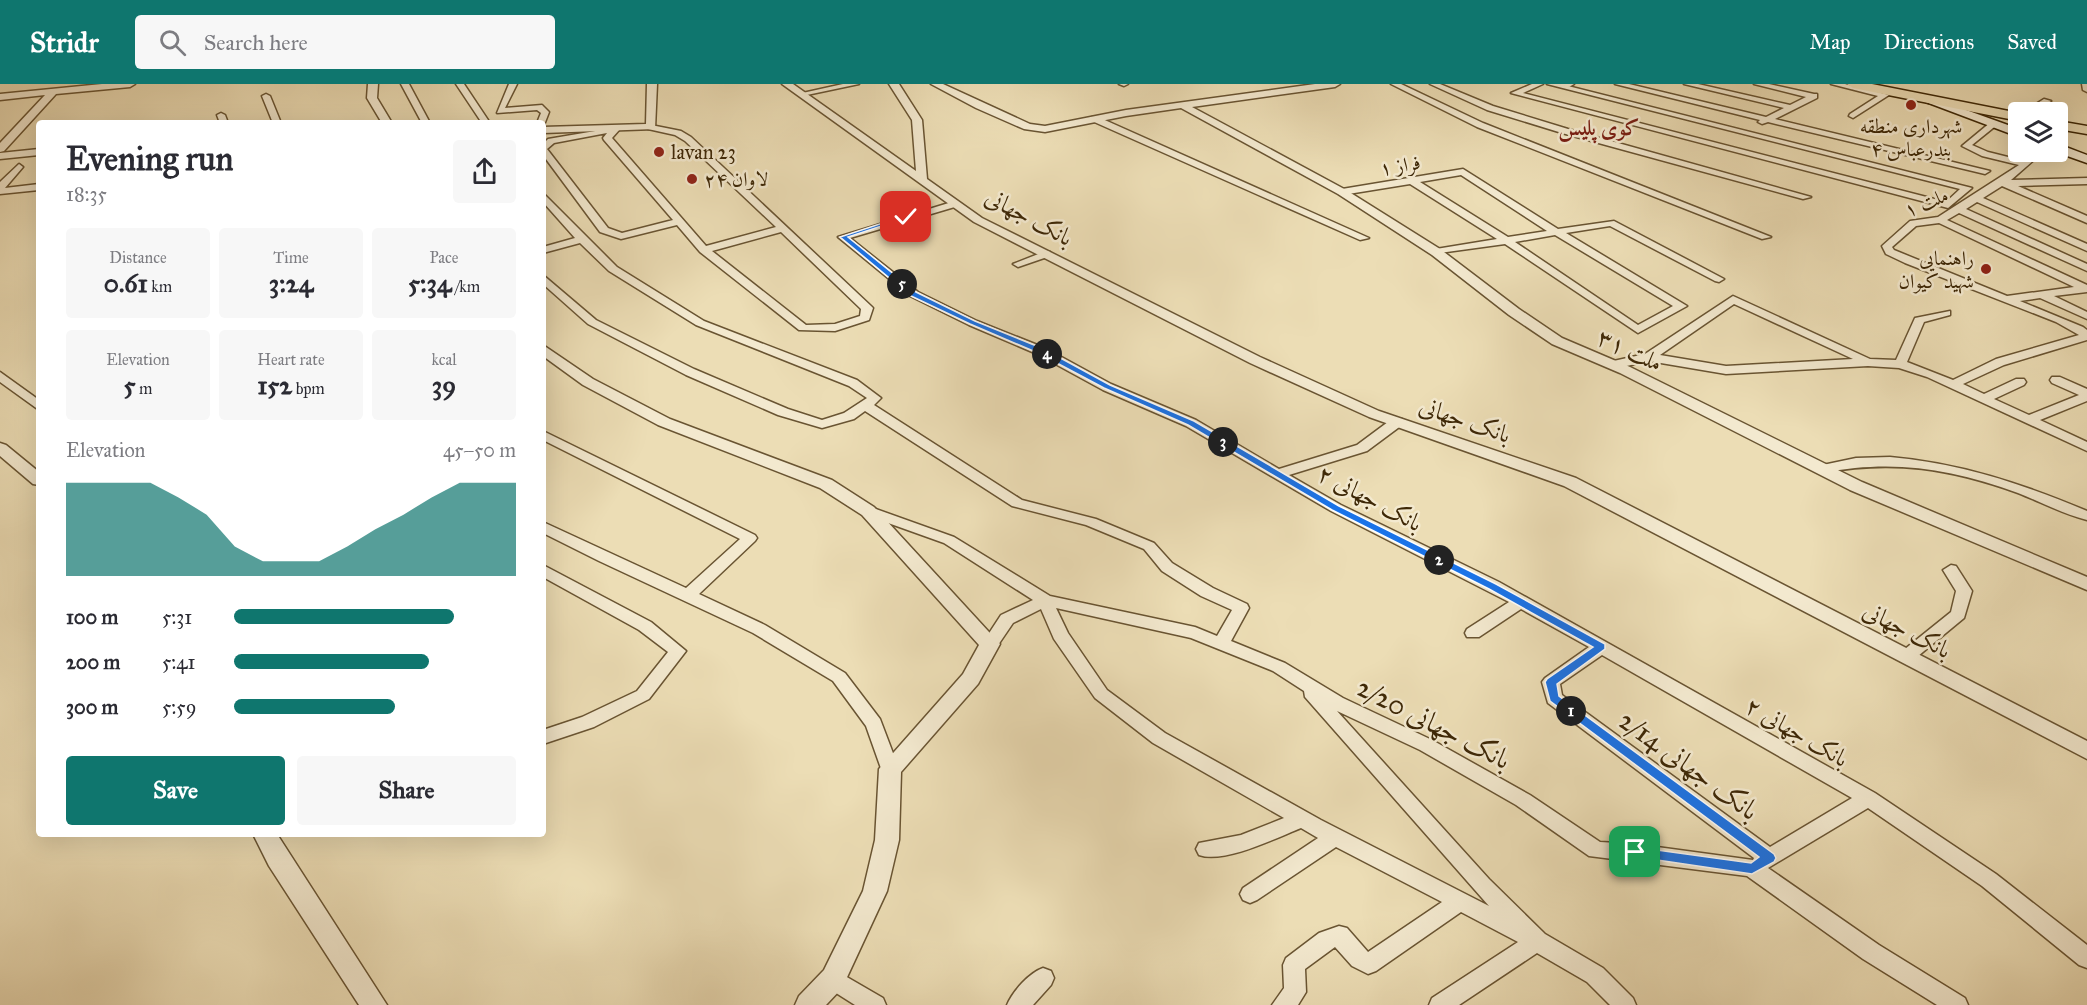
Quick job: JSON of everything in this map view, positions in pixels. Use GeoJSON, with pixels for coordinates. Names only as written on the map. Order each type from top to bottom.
{"type":"FeatureCollection","features":[{"type":"Feature","properties":{"kind":"main road"},"geometry":{"type":"LineString","coordinates":[[1853,84],[2008,116]]}},
{"type":"Feature","properties":{"kind":"main road"},"geometry":{"type":"LineString","coordinates":[[1892,84],[2008,107]]}},
{"type":"Feature","properties":{"kind":"main road"},"geometry":{"type":"LineString","coordinates":[[1930,100],[2008,125]]}},
{"type":"Feature","properties":{"kind":"main road"},"geometry":{"type":"LineString","coordinates":[[1999,123],[1998,119],[2008,117]]}},
{"type":"Feature","properties":{"kind":"main road"},"geometry":{"type":"LineString","coordinates":[[2068,118],[2087,121]]}},
{"type":"Feature","properties":{"kind":"main road"},"geometry":{"type":"LineString","coordinates":[[1999,123],[2008,128]]}},
{"type":"Feature","properties":{"kind":"main road"},"geometry":{"type":"LineString","coordinates":[[2068,127],[2087,130]]}},
{"type":"Feature","properties":{"kind":"main road"},"geometry":{"type":"LineString","coordinates":[[2068,147],[2087,154]]}},
{"type":"Feature","properties":{"kind":"main road"},"geometry":{"type":"LineString","coordinates":[[2068,152],[2087,159]]}},
{"type":"Feature","properties":{"kind":"street"},"geometry":{"type":"LineString","coordinates":[[0,97],[129,84]]}},
{"type":"Feature","properties":{"kind":"street"},"geometry":{"type":"LineString","coordinates":[[373,84],[372,98],[385,120]]}},
{"type":"Feature","properties":{"kind":"street"},"geometry":{"type":"LineString","coordinates":[[405,84],[424,120]]}},
{"type":"Feature","properties":{"kind":"street"},"geometry":{"type":"LineString","coordinates":[[461,84],[484,120]]}},
{"type":"Feature","properties":{"kind":"street"},"geometry":{"type":"LineString","coordinates":[[513,84],[500,111],[539,107],[545,112],[542,120]]}},
{"type":"Feature","properties":{"kind":"street"},"geometry":{"type":"LineString","coordinates":[[651,127],[652,84]]}},
{"type":"Feature","properties":{"kind":"street","name":"بانک جهانی"},"geometry":{"type":"LineString","coordinates":[[787,84],[978,220],[1255,360],[1374,414],[1570,482],[2087,751]]}},
{"type":"Feature","properties":{"kind":"street"},"geometry":{"type":"LineString","coordinates":[[802,94],[855,84]]}},
{"type":"Feature","properties":{"kind":"street"},"geometry":{"type":"LineString","coordinates":[[894,84],[917,120],[922,180]]}},
{"type":"Feature","properties":{"kind":"street"},"geometry":{"type":"LineString","coordinates":[[936,84],[1028,128],[1051,128],[1182,105],[1335,84]]}},
{"type":"Feature","properties":{"kind":"street"},"geometry":{"type":"LineString","coordinates":[[1395,84],[1480,125],[1766,237]]}},
{"type":"Feature","properties":{"kind":"street"},"geometry":{"type":"LineString","coordinates":[[1434,84],[1490,108],[1565,131],[1806,197]]}},
{"type":"Feature","properties":{"kind":"street"},"geometry":{"type":"LineString","coordinates":[[1539,84],[1515,93],[1948,205],[1967,188],[1551,84]]}},
{"type":"Feature","properties":{"kind":"street"},"geometry":{"type":"LineString","coordinates":[[1562,84],[1569,84]]}},
{"type":"Feature","properties":{"kind":"street"},"geometry":{"type":"LineString","coordinates":[[1619,84],[1985,171]]}},
{"type":"Feature","properties":{"kind":"street"},"geometry":{"type":"LineString","coordinates":[[1688,84],[1790,107]]}},
{"type":"Feature","properties":{"kind":"street"},"geometry":{"type":"LineString","coordinates":[[1717,145],[1814,96],[1758,84]]}},
{"type":"Feature","properties":{"kind":"street"},"geometry":{"type":"LineString","coordinates":[[1834,84],[1885,95],[1853,116]]}},
{"type":"Feature","properties":{"kind":"street"},"geometry":{"type":"LineString","coordinates":[[2086,84],[2087,90]]}},
{"type":"Feature","properties":{"kind":"street"},"geometry":{"type":"LineString","coordinates":[[0,149],[53,92]]}},
{"type":"Feature","properties":{"kind":"street"},"geometry":{"type":"LineString","coordinates":[[266,96],[276,120]]}},
{"type":"Feature","properties":{"kind":"street","name":"ملت ۳۱"},"geometry":{"type":"LineString","coordinates":[[1182,105],[1342,192],[1436,252],[1514,312],[1557,341],[1613,365],[1856,486],[2087,584]]}},
{"type":"Feature","properties":{"kind":"street"},"geometry":{"type":"LineString","coordinates":[[1095,119],[1364,238]]}},
{"type":"Feature","properties":{"kind":"street"},"geometry":{"type":"LineString","coordinates":[[1999,123],[1966,146],[1984,154],[2026,164]]}},
{"type":"Feature","properties":{"kind":"street"},"geometry":{"type":"LineString","coordinates":[[546,130],[651,127],[678,133],[688,139],[867,308],[865,318],[845,326],[822,331],[803,328],[704,249],[607,138],[616,129]]}},
{"type":"Feature","properties":{"kind":"street"},"geometry":{"type":"LineString","coordinates":[[546,145],[551,141],[616,129]]}},
{"type":"Feature","properties":{"kind":"street"},"geometry":{"type":"LineString","coordinates":[[0,156],[36,152]]}},
{"type":"Feature","properties":{"kind":"street"},"geometry":{"type":"LineString","coordinates":[[546,152],[604,230],[621,236],[680,222]]}},
{"type":"Feature","properties":{"kind":"street","name":"ملت ۱"},"geometry":{"type":"LineString","coordinates":[[2026,164],[2002,183],[1940,220],[1913,223],[1887,246],[1890,252],[2060,320],[2079,329],[2087,336]]}},
{"type":"Feature","properties":{"kind":"street"},"geometry":{"type":"LineString","coordinates":[[0,190],[19,168]]}},
{"type":"Feature","properties":{"kind":"street","name":"فراز ۱"},"geometry":{"type":"LineString","coordinates":[[1342,192],[1463,172],[1556,232]]}},
{"type":"Feature","properties":{"kind":"street"},"geometry":{"type":"LineString","coordinates":[[1412,181],[1506,240],[1638,330],[1681,306],[1556,232]]}},
{"type":"Feature","properties":{"kind":"street"},"geometry":{"type":"LineString","coordinates":[[2002,183],[2087,181]]}},
{"type":"Feature","properties":{"kind":"street"},"geometry":{"type":"LineString","coordinates":[[2002,183],[2087,220]]}},
{"type":"Feature","properties":{"kind":"street"},"geometry":{"type":"LineString","coordinates":[[2063,183],[2087,193]]}},
{"type":"Feature","properties":{"kind":"street"},"geometry":{"type":"LineString","coordinates":[[0,190],[36,187]]}},
{"type":"Feature","properties":{"kind":"street"},"geometry":{"type":"LineString","coordinates":[[1976,198],[2087,248]]}},
{"type":"Feature","properties":{"kind":"street"},"geometry":{"type":"LineString","coordinates":[[546,199],[613,269],[700,323],[853,384],[875,398],[849,416],[822,424],[783,412],[690,372],[591,322],[546,281]]}},
{"type":"Feature","properties":{"kind":"street","name":"بانک جهانی ۲"},"geometry":{"type":"LineString","coordinates":[[955,204],[843,237],[914,294],[973,323],[1041,351],[1107,387],[1191,423],[1336,508],[1601,646],[1868,798],[1989,880],[2087,958]]}},
{"type":"Feature","properties":{"kind":"street"},"geometry":{"type":"LineString","coordinates":[[1959,209],[2087,268]]}},
{"type":"Feature","properties":{"kind":"street"},"geometry":{"type":"LineString","coordinates":[[1940,220],[2086,289]]}},
{"type":"Feature","properties":{"kind":"street"},"geometry":{"type":"LineString","coordinates":[[1436,252],[1611,223],[1719,279]]}},
{"type":"Feature","properties":{"kind":"street"},"geometry":{"type":"LineString","coordinates":[[704,249],[783,228]]}},
{"type":"Feature","properties":{"kind":"street"},"geometry":{"type":"LineString","coordinates":[[2066,238],[2087,235]]}},
{"type":"Feature","properties":{"kind":"street"},"geometry":{"type":"LineString","coordinates":[[546,249],[582,239]]}},
{"type":"Feature","properties":{"kind":"street"},"geometry":{"type":"LineString","coordinates":[[1018,264],[1046,254]]}},
{"type":"Feature","properties":{"kind":"street"},"geometry":{"type":"LineString","coordinates":[[2006,299],[2086,289]]}},
{"type":"Feature","properties":{"kind":"street"},"geometry":{"type":"LineString","coordinates":[[2041,294],[2087,316]]}},
{"type":"Feature","properties":{"kind":"street"},"geometry":{"type":"LineString","coordinates":[[1613,365],[1649,357],[1733,299],[1868,362]]}},
{"type":"Feature","properties":{"kind":"street"},"geometry":{"type":"LineString","coordinates":[[1900,363],[1919,320],[1946,313]]}},
{"type":"Feature","properties":{"kind":"street"},"geometry":{"type":"LineString","coordinates":[[1954,384],[2000,362],[2087,336]]}},
{"type":"Feature","properties":{"kind":"street"},"geometry":{"type":"LineString","coordinates":[[546,351],[588,382],[664,422],[826,484],[868,511],[990,644]]}},
{"type":"Feature","properties":{"kind":"street"},"geometry":{"type":"LineString","coordinates":[[1649,357],[1726,370],[1868,362],[1900,363],[1954,384],[2087,447]]}},
{"type":"Feature","properties":{"kind":"street"},"geometry":{"type":"LineString","coordinates":[[0,376],[36,403]]}},
{"type":"Feature","properties":{"kind":"street"},"geometry":{"type":"LineString","coordinates":[[2056,380],[2087,395]]}},
{"type":"Feature","properties":{"kind":"street"},"geometry":{"type":"LineString","coordinates":[[1984,399],[2020,382]]}},
{"type":"Feature","properties":{"kind":"street"},"geometry":{"type":"LineString","coordinates":[[2028,420],[2087,395]]}},
{"type":"Feature","properties":{"kind":"street"},"geometry":{"type":"LineString","coordinates":[[865,405],[1017,503],[1091,522],[1149,546],[1167,567],[1207,592],[1241,608],[1221,644]]}},
{"type":"Feature","properties":{"kind":"street"},"geometry":{"type":"LineString","coordinates":[[1277,474],[1362,448],[1397,422]]}},
{"type":"Feature","properties":{"kind":"street"},"geometry":{"type":"LineString","coordinates":[[546,437],[750,538],[688,595]]}},
{"type":"Feature","properties":{"kind":"street"},"geometry":{"type":"LineString","coordinates":[[0,448],[36,478]]}},
{"type":"Feature","properties":{"kind":"street"},"geometry":{"type":"LineString","coordinates":[[1823,469],[1842,464],[1880,461],[1945,466],[2052,501],[2087,516]]}},
{"type":"Feature","properties":{"kind":"street","name":"بانک جهانی 2/20"},"geometry":{"type":"LineString","coordinates":[[868,511],[949,540],[1045,600],[1195,633],[1279,667],[1337,703],[1426,745],[1513,794],[1596,850],[1635,852],[1752,868],[1871,952],[1957,1005]]}},
{"type":"Feature","properties":{"kind":"street"},"geometry":{"type":"LineString","coordinates":[[546,529],[604,558],[759,629],[839,677],[874,724],[890,769],[887,840],[875,891],[833,979],[808,1005]]}},
{"type":"Feature","properties":{"kind":"street"},"geometry":{"type":"LineString","coordinates":[[1906,657],[1958,614],[1964,591],[1951,570]]}},
{"type":"Feature","properties":{"kind":"street"},"geometry":{"type":"LineString","coordinates":[[546,572],[645,626],[678,651],[643,695],[588,722],[546,736]]}},
{"type":"Feature","properties":{"kind":"street"},"geometry":{"type":"LineString","coordinates":[[890,769],[971,679],[1007,619],[1045,600],[1060,635],[1101,694],[1159,738],[1335,837],[1538,941],[1595,975],[1625,1005]]}},
{"type":"Feature","properties":{"kind":"street"},"geometry":{"type":"LineString","coordinates":[[1473,633],[1520,602]]}},
{"type":"Feature","properties":{"kind":"street","name":"بانک جهانی 2/14"},"geometry":{"type":"LineString","coordinates":[[1601,646],[1551,682],[1554,698],[1769,858]]}},
{"type":"Feature","properties":{"kind":"street"},"geometry":{"type":"LineString","coordinates":[[1299,679],[1482,885],[1538,941]]}},
{"type":"Feature","properties":{"kind":"street"},"geometry":{"type":"LineString","coordinates":[[1752,868],[1868,798]]}},
{"type":"Feature","properties":{"kind":"street"},"geometry":{"type":"LineString","coordinates":[[1206,849],[1243,843],[1302,819]]}},
{"type":"Feature","properties":{"kind":"street"},"geometry":{"type":"LineString","coordinates":[[267,837],[278,859],[374,1005]]}},
{"type":"Feature","properties":{"kind":"street"},"geometry":{"type":"LineString","coordinates":[[1250,894],[1335,837]]}},
{"type":"Feature","properties":{"kind":"street"},"geometry":{"type":"LineString","coordinates":[[1283,1005],[1295,992],[1294,965],[1327,940],[1339,936],[1360,959],[1368,964],[1459,902]]}},
{"type":"Feature","properties":{"kind":"street"},"geometry":{"type":"LineString","coordinates":[[1440,1005],[1538,941]]}},
{"type":"Feature","properties":{"kind":"street"},"geometry":{"type":"LineString","coordinates":[[1018,1005],[1043,978]]}},
{"type":"Feature","properties":{"kind":"street"},"geometry":{"type":"LineString","coordinates":[[833,979],[875,1005]]}},
{"type":"Feature","properties":{"kind":"place","name":"شهرداری منطقه ۴ بندرعباس"},"geometry":{"type":"Point","coordinates":[1911,105]}},
{"type":"Feature","properties":{"kind":"place","name":"lavan 23"},"geometry":{"type":"Point","coordinates":[659,152]}},
{"type":"Feature","properties":{"kind":"place","name":"لاوان ۲۴"},"geometry":{"type":"Point","coordinates":[692,179]}},
{"type":"Feature","properties":{"kind":"place","name":"راهنمایی شهید کیوان"},"geometry":{"type":"Point","coordinates":[1986,269]}},
{"type":"Feature","properties":{"kind":"district","name":"کوی پلیس"},"geometry":{"type":"Point","coordinates":[1599,127]}},
{"type":"Feature","properties":{"kind":"route"},"geometry":{"type":"LineString","coordinates":[[906,217],[843,237],[914,294],[973,323],[1041,351],[1107,387],[1191,423],[1336,508],[1493,586],[1601,646],[1551,682],[1554,698],[1769,858],[1752,868],[1635,852]]}}]}
